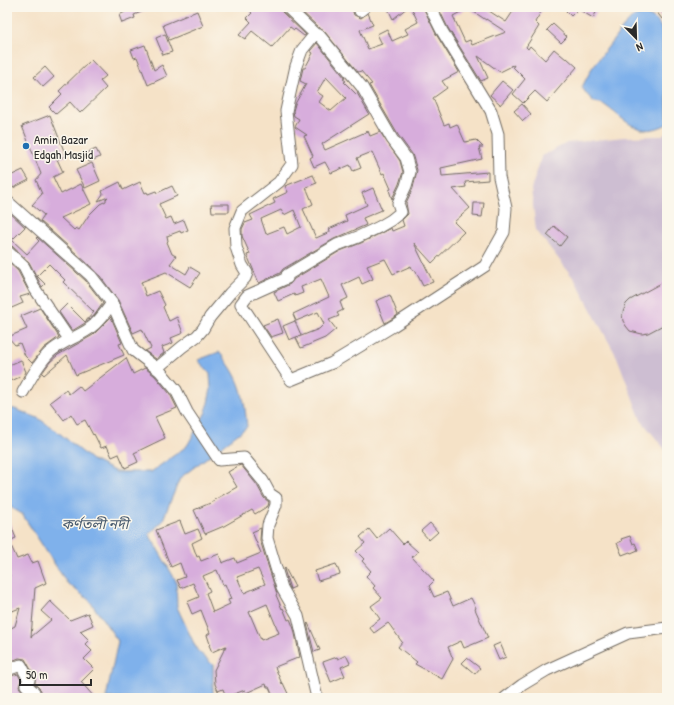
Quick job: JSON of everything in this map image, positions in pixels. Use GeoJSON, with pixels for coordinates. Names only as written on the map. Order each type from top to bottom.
{"type":"FeatureCollection","features":[{"type":"Feature","properties":{"kind":"street"},"geometry":{"type":"LineString","coordinates":[[287,7],[315,34],[319,35],[362,87],[388,134],[406,158],[410,172],[406,186],[398,203],[401,212],[391,220],[358,237],[337,244],[287,275],[287,278],[247,296],[241,304],[291,380],[332,363],[393,326],[485,266],[504,232],[506,208],[499,177],[498,134],[491,111],[442,31],[430,7]]}},
{"type":"Feature","properties":{"kind":"street"},"geometry":{"type":"LineString","coordinates":[[157,368],[204,329],[210,317],[245,278],[247,273],[242,265],[236,247],[235,228],[242,211],[279,182],[292,164],[286,112],[296,66],[302,50],[315,34]]}},
{"type":"Feature","properties":{"kind":"street"},"geometry":{"type":"LineString","coordinates":[[7,201],[91,276],[112,303],[133,350],[157,368],[176,390],[187,412],[220,460],[244,458],[263,481],[270,494],[276,498],[276,505],[268,525],[267,538],[282,588],[298,616],[317,698]]}},
{"type":"Feature","properties":{"kind":"street"},"geometry":{"type":"LineString","coordinates":[[7,251],[24,267],[35,288],[69,339]]}},
{"type":"Feature","properties":{"kind":"street"},"geometry":{"type":"LineString","coordinates":[[23,392],[36,369],[49,353],[69,339],[89,329],[101,319],[112,303]]}},
{"type":"Feature","properties":{"kind":"street"},"geometry":{"type":"LineString","coordinates":[[505,698],[522,685],[547,670],[628,634],[667,628]]}},
{"type":"Feature","properties":{"kind":"street"},"geometry":{"type":"LineString","coordinates":[[7,670],[21,665],[29,680],[26,685],[34,692],[32,696],[33,698]]}},
{"type":"Feature","properties":{"kind":"shaded area"},"geometry":{"type":"Polygon","coordinates":[[[667,132],[667,452],[641,420],[617,357],[575,280],[536,230],[531,189],[542,156],[567,143],[624,137],[662,136],[667,132]]]}},
{"type":"Feature","properties":{"kind":"water"},"geometry":{"type":"Polygon","coordinates":[[[644,14],[651,17],[659,25],[662,34],[663,53],[667,58],[667,124],[649,130],[634,126],[605,105],[595,102],[589,97],[582,87],[592,68],[624,26],[633,17],[644,14]]]}},
{"type":"Feature","properties":{"kind":"water","name":"কর্ণতলী নদী"},"geometry":{"type":"Polygon","coordinates":[[[219,352],[237,378],[243,396],[247,427],[180,478],[162,522],[149,534],[176,581],[177,607],[197,650],[213,665],[213,698],[106,698],[118,641],[89,600],[67,583],[22,514],[7,505],[7,408],[15,409],[38,418],[58,432],[92,460],[116,472],[151,472],[187,446],[206,412],[211,389],[210,374],[198,360],[219,352]]]}},
{"type":"Feature","properties":{"kind":"building"},"geometry":{"type":"Polygon","coordinates":[[[123,7],[153,7],[134,15],[135,18],[122,23],[119,15],[125,12],[123,7]]]}},
{"type":"Feature","properties":{"kind":"building"},"geometry":{"type":"Polygon","coordinates":[[[246,7],[280,7],[282,12],[306,35],[304,36],[290,27],[272,47],[252,31],[245,39],[239,35],[251,22],[247,18],[252,13],[246,7]]]}},
{"type":"Feature","properties":{"kind":"building"},"geometry":{"type":"Polygon","coordinates":[[[297,7],[354,7],[354,15],[361,18],[368,13],[373,25],[360,30],[368,49],[382,44],[377,34],[387,29],[392,41],[408,34],[405,29],[418,22],[411,7],[423,7],[436,34],[459,72],[442,81],[447,88],[433,98],[444,125],[449,123],[450,127],[457,124],[465,142],[476,140],[483,147],[479,147],[482,159],[441,168],[442,176],[488,172],[488,180],[465,182],[466,187],[453,189],[470,208],[454,222],[464,232],[432,263],[414,243],[433,282],[423,286],[415,270],[413,271],[411,266],[393,274],[385,259],[367,266],[373,279],[362,284],[359,277],[342,285],[348,298],[340,302],[343,310],[337,313],[339,316],[329,320],[336,329],[325,338],[301,348],[296,338],[319,329],[324,324],[318,312],[296,321],[293,314],[329,297],[321,279],[301,287],[303,293],[295,296],[294,294],[278,301],[274,292],[290,284],[294,279],[340,251],[361,243],[391,228],[392,231],[404,226],[402,220],[408,214],[406,203],[413,188],[417,170],[412,154],[398,135],[369,85],[372,84],[361,71],[358,72],[324,31],[297,7]]]}},
{"type":"Feature","properties":{"kind":"building"},"geometry":{"type":"Polygon","coordinates":[[[387,7],[408,7],[393,19],[387,7]]]}},
{"type":"Feature","properties":{"kind":"building"},"geometry":{"type":"Polygon","coordinates":[[[438,7],[483,7],[506,22],[516,7],[544,7],[535,22],[539,26],[526,47],[528,49],[530,46],[545,60],[554,49],[577,67],[547,102],[535,91],[523,103],[513,94],[525,79],[513,67],[514,65],[511,65],[500,72],[478,56],[488,78],[481,81],[448,28],[438,7]],[[468,8],[453,16],[465,42],[470,40],[472,45],[506,32],[468,8]]]}},
{"type":"Feature","properties":{"kind":"building"},"geometry":{"type":"Polygon","coordinates":[[[569,7],[599,7],[593,18],[578,9],[571,16],[566,11],[569,7]]]}},
{"type":"Feature","properties":{"kind":"building"},"geometry":{"type":"Polygon","coordinates":[[[653,7],[667,7],[667,16],[662,19],[653,7]]]}},
{"type":"Feature","properties":{"kind":"building"},"geometry":{"type":"Polygon","coordinates":[[[197,11],[203,26],[169,40],[163,25],[197,11]]]}},
{"type":"Feature","properties":{"kind":"building"},"geometry":{"type":"Polygon","coordinates":[[[553,24],[567,37],[561,43],[547,30],[553,24]]]}},
{"type":"Feature","properties":{"kind":"building"},"geometry":{"type":"Polygon","coordinates":[[[165,34],[172,52],[163,55],[156,38],[165,34]]]}},
{"type":"Feature","properties":{"kind":"building"},"geometry":{"type":"Polygon","coordinates":[[[317,43],[345,78],[343,79],[346,81],[344,82],[356,94],[357,93],[369,114],[322,144],[325,150],[368,131],[370,136],[380,132],[400,161],[403,172],[392,199],[389,190],[391,189],[372,152],[357,158],[361,168],[353,171],[350,165],[331,173],[325,162],[314,167],[310,158],[313,156],[304,136],[307,135],[295,127],[299,119],[294,116],[293,111],[295,104],[306,84],[300,81],[303,68],[305,68],[313,53],[310,51],[317,43]],[[326,77],[317,92],[323,96],[319,102],[331,111],[346,98],[326,77]]]}},
{"type":"Feature","properties":{"kind":"building"},"geometry":{"type":"Polygon","coordinates":[[[145,45],[154,70],[162,65],[167,76],[148,85],[137,57],[134,58],[131,50],[145,45]]]}},
{"type":"Feature","properties":{"kind":"building"},"geometry":{"type":"Polygon","coordinates":[[[91,60],[106,76],[100,81],[106,88],[80,113],[70,102],[56,114],[49,107],[62,94],[59,91],[91,60]]]}},
{"type":"Feature","properties":{"kind":"building"},"geometry":{"type":"Polygon","coordinates":[[[45,67],[54,77],[43,87],[34,77],[45,67]]]}},
{"type":"Feature","properties":{"kind":"building"},"geometry":{"type":"Polygon","coordinates":[[[502,81],[513,90],[500,105],[490,95],[502,81]]]}},
{"type":"Feature","properties":{"kind":"building"},"geometry":{"type":"Polygon","coordinates":[[[522,104],[531,114],[523,121],[514,111],[522,104]]]}},
{"type":"Feature","properties":{"kind":"building"},"geometry":{"type":"Polygon","coordinates":[[[50,115],[66,156],[57,159],[63,172],[53,177],[61,194],[81,184],[91,204],[61,218],[74,230],[76,228],[79,230],[89,215],[100,204],[106,201],[108,197],[98,201],[103,194],[102,191],[120,182],[123,190],[140,182],[145,193],[147,192],[148,194],[156,191],[157,193],[172,186],[177,196],[159,204],[166,219],[171,217],[174,224],[184,220],[188,230],[181,233],[180,231],[167,236],[167,242],[172,254],[176,256],[170,264],[186,274],[190,267],[200,273],[190,287],[166,272],[141,282],[146,296],[158,291],[165,305],[163,307],[169,321],[177,317],[183,333],[171,338],[173,343],[162,347],[164,353],[156,359],[145,351],[151,348],[142,329],[133,333],[118,300],[97,272],[40,221],[44,215],[32,205],[42,194],[36,180],[41,174],[22,126],[50,115]]]}},
{"type":"Feature","properties":{"kind":"building"},"geometry":{"type":"Polygon","coordinates":[[[96,149],[100,157],[89,162],[85,154],[96,149]]]}},
{"type":"Feature","properties":{"kind":"building"},"geometry":{"type":"Polygon","coordinates":[[[92,163],[100,181],[85,188],[76,170],[92,163]]]}},
{"type":"Feature","properties":{"kind":"building"},"geometry":{"type":"Polygon","coordinates":[[[23,170],[29,180],[13,188],[8,177],[23,170]]]}},
{"type":"Feature","properties":{"kind":"building"},"geometry":{"type":"Polygon","coordinates":[[[313,175],[317,183],[306,187],[313,204],[303,209],[316,238],[330,232],[329,229],[347,221],[345,215],[367,205],[362,193],[373,188],[382,210],[363,218],[366,225],[334,239],[283,269],[280,273],[259,283],[247,255],[250,254],[242,236],[242,229],[245,223],[253,220],[250,215],[275,203],[273,199],[288,192],[285,186],[313,175]],[[281,210],[261,219],[266,234],[284,227],[287,234],[301,227],[294,210],[284,215],[281,210]]]}},
{"type":"Feature","properties":{"kind":"building"},"geometry":{"type":"Polygon","coordinates":[[[474,203],[484,203],[482,217],[473,216],[474,203]]]}},
{"type":"Feature","properties":{"kind":"building"},"geometry":{"type":"Polygon","coordinates":[[[211,204],[229,204],[229,212],[212,212],[211,204]]]}},
{"type":"Feature","properties":{"kind":"building"},"geometry":{"type":"Polygon","coordinates":[[[8,211],[25,227],[12,240],[27,254],[39,241],[36,238],[37,237],[86,281],[103,303],[94,316],[72,331],[59,312],[67,304],[85,322],[94,312],[63,282],[65,280],[49,264],[37,276],[45,284],[42,287],[29,262],[12,246],[7,244],[10,239],[7,236],[8,211]]]}},
{"type":"Feature","properties":{"kind":"building"},"geometry":{"type":"Polygon","coordinates":[[[554,226],[567,237],[560,246],[547,235],[554,226]]]}},
{"type":"Feature","properties":{"kind":"building"},"geometry":{"type":"Polygon","coordinates":[[[7,261],[18,271],[30,294],[20,297],[23,303],[7,310],[7,261]]]}},
{"type":"Feature","properties":{"kind":"building"},"geometry":{"type":"Polygon","coordinates":[[[667,280],[667,323],[648,333],[642,334],[630,331],[623,321],[622,315],[626,304],[630,300],[667,280]]]}},
{"type":"Feature","properties":{"kind":"building"},"geometry":{"type":"Polygon","coordinates":[[[390,295],[398,315],[385,323],[376,301],[390,295]]]}},
{"type":"Feature","properties":{"kind":"building"},"geometry":{"type":"Polygon","coordinates":[[[40,308],[59,337],[44,348],[32,363],[25,356],[20,343],[15,345],[8,337],[27,329],[21,316],[40,308]]]}},
{"type":"Feature","properties":{"kind":"building"},"geometry":{"type":"Polygon","coordinates":[[[111,317],[122,343],[119,344],[124,355],[76,375],[67,355],[44,375],[42,373],[50,362],[58,355],[93,335],[111,317]]]}},
{"type":"Feature","properties":{"kind":"building"},"geometry":{"type":"Polygon","coordinates":[[[278,319],[283,333],[271,337],[263,325],[278,319]]]}},
{"type":"Feature","properties":{"kind":"building"},"geometry":{"type":"Polygon","coordinates":[[[295,321],[301,335],[289,340],[283,326],[295,321]]]}},
{"type":"Feature","properties":{"kind":"building"},"geometry":{"type":"Polygon","coordinates":[[[126,358],[133,374],[145,368],[155,376],[170,394],[177,408],[155,417],[165,438],[134,453],[138,462],[125,468],[119,454],[112,457],[107,446],[101,448],[85,420],[77,424],[71,414],[64,420],[50,402],[66,390],[69,394],[79,386],[83,391],[126,358]]]}},
{"type":"Feature","properties":{"kind":"building"},"geometry":{"type":"Polygon","coordinates":[[[21,360],[26,372],[22,379],[20,377],[11,381],[7,371],[7,366],[21,360]]]}},
{"type":"Feature","properties":{"kind":"building"},"geometry":{"type":"Polygon","coordinates":[[[241,465],[257,485],[264,498],[269,502],[268,506],[255,514],[252,510],[224,526],[205,534],[194,510],[215,501],[214,500],[237,487],[228,472],[241,465]]]}},
{"type":"Feature","properties":{"kind":"building"},"geometry":{"type":"Polygon","coordinates":[[[7,516],[16,538],[9,541],[17,559],[28,555],[32,563],[38,561],[46,583],[35,588],[31,637],[51,620],[41,611],[50,601],[70,620],[88,613],[93,625],[80,631],[89,640],[85,644],[92,651],[84,659],[94,669],[81,682],[95,698],[40,698],[41,690],[35,684],[35,677],[25,659],[19,658],[7,663],[7,640],[10,639],[7,630],[15,626],[20,608],[7,613],[7,578],[10,576],[7,568],[7,516]]]}},
{"type":"Feature","properties":{"kind":"building"},"geometry":{"type":"Polygon","coordinates":[[[180,521],[185,534],[198,529],[202,538],[192,543],[197,557],[199,556],[201,561],[219,554],[222,563],[235,558],[237,563],[261,553],[252,532],[261,528],[260,540],[277,594],[276,595],[282,609],[283,608],[288,620],[290,619],[294,629],[300,657],[275,667],[290,698],[274,698],[266,684],[246,693],[245,690],[226,697],[223,689],[218,691],[215,684],[214,670],[226,646],[212,652],[207,635],[210,633],[201,610],[192,614],[187,602],[199,597],[193,583],[181,588],[177,580],[185,577],[180,563],[171,567],[156,530],[180,521]],[[258,569],[237,577],[244,593],[265,584],[258,569]],[[217,570],[203,576],[210,591],[206,593],[213,612],[230,604],[228,600],[231,599],[217,570]],[[267,604],[249,612],[261,640],[279,633],[267,604]]]}},
{"type":"Feature","properties":{"kind":"building"},"geometry":{"type":"Polygon","coordinates":[[[430,523],[438,532],[429,540],[421,531],[430,523]]]}},
{"type":"Feature","properties":{"kind":"building"},"geometry":{"type":"Polygon","coordinates":[[[389,528],[403,544],[406,541],[418,552],[412,557],[434,581],[429,586],[434,597],[447,592],[453,606],[471,598],[488,638],[464,648],[461,641],[448,647],[453,659],[442,679],[415,664],[417,662],[398,647],[402,642],[388,623],[374,633],[369,627],[380,619],[371,606],[382,598],[373,588],[375,586],[366,576],[371,571],[362,561],[364,559],[356,551],[365,543],[360,537],[369,529],[377,539],[389,528]]]}},
{"type":"Feature","properties":{"kind":"building"},"geometry":{"type":"Polygon","coordinates":[[[630,536],[633,544],[635,543],[638,550],[622,555],[617,543],[622,541],[621,539],[630,536]]]}},
{"type":"Feature","properties":{"kind":"building"},"geometry":{"type":"Polygon","coordinates":[[[336,564],[340,574],[318,581],[315,571],[336,564]]]}},
{"type":"Feature","properties":{"kind":"building"},"geometry":{"type":"Polygon","coordinates":[[[285,568],[295,587],[290,589],[284,569],[285,568]]]}},
{"type":"Feature","properties":{"kind":"building"},"geometry":{"type":"Polygon","coordinates":[[[308,623],[320,650],[314,652],[307,624],[308,623]]]}},
{"type":"Feature","properties":{"kind":"building"},"geometry":{"type":"Polygon","coordinates":[[[500,643],[506,657],[499,660],[493,646],[500,643]]]}},
{"type":"Feature","properties":{"kind":"building"},"geometry":{"type":"Polygon","coordinates":[[[346,655],[350,663],[341,667],[345,676],[331,682],[323,662],[337,657],[338,659],[346,655]]]}},
{"type":"Feature","properties":{"kind":"building"},"geometry":{"type":"Polygon","coordinates":[[[467,658],[480,668],[475,674],[462,663],[467,658]]]}},
{"type":"Feature","properties":{"kind":"building"},"geometry":{"type":"Polygon","coordinates":[[[18,674],[21,680],[19,687],[25,694],[25,698],[7,698],[7,677],[18,674]]]}},
{"type":"Feature","properties":{"kind":"place","name":"Amin Bazar Edgah Masjid"},"geometry":{"type":"Point","coordinates":[26,146]}}]}
